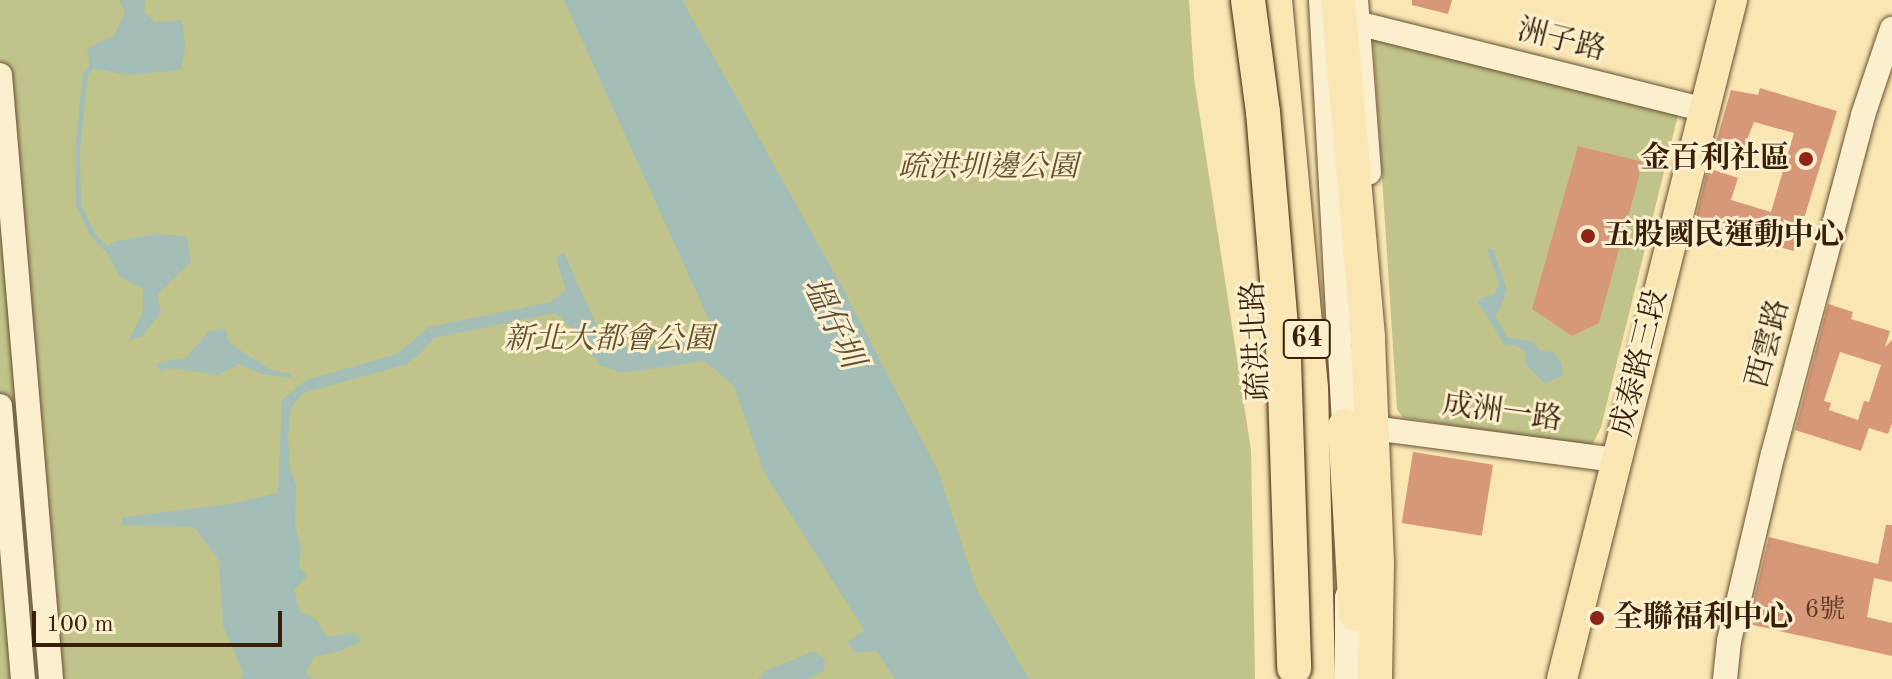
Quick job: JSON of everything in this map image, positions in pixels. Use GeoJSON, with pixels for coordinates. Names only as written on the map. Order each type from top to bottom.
{"type":"FeatureCollection","features":[{"type":"Feature","properties":{"kind":"highway"},"geometry":{"type":"LineString","coordinates":[[1248,0],[1263,112],[1284,360],[1298,677]]}},
{"type":"Feature","properties":{"kind":"highway","name":"64"},"geometry":{"type":"LineString","coordinates":[[1275,0],[1311,388],[1298,677]]}},
{"type":"Feature","properties":{"kind":"highway","name":"64"},"geometry":{"type":"LineString","coordinates":[[1293,0],[1327,398],[1334,679]]}},
{"type":"Feature","properties":{"kind":"highway"},"geometry":{"type":"LineString","coordinates":[[1350,8],[1377,564],[1368,676]]}},
{"type":"Feature","properties":{"kind":"highway"},"geometry":{"type":"LineString","coordinates":[[1292,381],[1275,449],[1298,677]]}},
{"type":"Feature","properties":{"kind":"highway"},"geometry":{"type":"LineString","coordinates":[[1345,426],[1368,676]]}},
{"type":"Feature","properties":{"kind":"main road","name":"成泰路三段"},"geometry":{"type":"LineString","coordinates":[[1562,679],[1732,0]]}},
{"type":"Feature","properties":{"kind":"street","name":"疏洪北路"},"geometry":{"type":"LineString","coordinates":[[1263,0],[1292,381]]}},
{"type":"Feature","properties":{"kind":"street"},"geometry":{"type":"LineString","coordinates":[[1321,0],[1345,426]]}},
{"type":"Feature","properties":{"kind":"street"},"geometry":{"type":"LineString","coordinates":[[1350,8],[1368,138],[1380,429],[1368,676]]}},
{"type":"Feature","properties":{"kind":"street","name":"洲子路"},"geometry":{"type":"LineString","coordinates":[[1350,8],[1703,109]]}},
{"type":"Feature","properties":{"kind":"street","name":"西雲路"},"geometry":{"type":"LineString","coordinates":[[1725,679],[1729,641],[1781,423],[1863,115],[1892,29]]}},
{"type":"Feature","properties":{"kind":"street"},"geometry":{"type":"LineString","coordinates":[[0,75],[51,679]]}},
{"type":"Feature","properties":{"kind":"street"},"geometry":{"type":"LineString","coordinates":[[0,406],[23,679]]}},
{"type":"Feature","properties":{"kind":"street","name":"成洲一路"},"geometry":{"type":"LineString","coordinates":[[1380,429],[1615,460]]}},
{"type":"Feature","properties":{"kind":"green space","name":"新北大都會公園"},"geometry":{"type":"Polygon","coordinates":[[[0,0],[1189,0],[1194,78],[1251,450],[1255,679],[0,679],[0,0]]]}},
{"type":"Feature","properties":{"kind":"green space"},"geometry":{"type":"Polygon","coordinates":[[[1373,37],[1679,111],[1601,427],[1592,446],[1403,418],[1397,409],[1373,37]]]}},
{"type":"Feature","properties":{"kind":"water"},"geometry":{"type":"Polygon","coordinates":[[[119,0],[145,0],[144,12],[155,22],[182,20],[185,48],[181,70],[128,75],[90,68],[87,49],[114,35],[125,13],[119,0]]]}},
{"type":"Feature","properties":{"kind":"water","name":"塭仔圳"},"geometry":{"type":"Polygon","coordinates":[[[564,0],[682,0],[842,287],[938,471],[977,590],[1029,679],[895,679],[877,651],[854,653],[848,642],[864,630],[765,474],[734,386],[705,361],[622,373],[599,365],[575,331],[555,313],[434,338],[420,354],[404,365],[303,393],[291,408],[288,437],[290,467],[296,485],[295,525],[301,548],[299,568],[308,576],[294,589],[300,612],[317,620],[327,637],[354,633],[362,641],[340,651],[314,657],[306,672],[312,679],[241,679],[243,672],[223,626],[219,561],[194,527],[121,525],[122,517],[231,504],[278,493],[282,400],[306,380],[397,354],[429,327],[550,302],[566,290],[556,258],[564,253],[600,333],[617,347],[657,347],[715,333],[564,0]]]}},
{"type":"Feature","properties":{"kind":"water"},"geometry":{"type":"Polygon","coordinates":[[[155,234],[187,236],[191,262],[157,295],[161,313],[141,337],[129,340],[143,312],[143,289],[120,277],[104,247],[117,241],[155,234]]]}},
{"type":"Feature","properties":{"kind":"water"},"geometry":{"type":"Polygon","coordinates":[[[1487,249],[1493,249],[1507,290],[1496,317],[1507,337],[1531,341],[1541,351],[1553,352],[1561,362],[1563,375],[1545,384],[1526,365],[1525,352],[1515,345],[1505,346],[1477,300],[1494,294],[1499,284],[1487,249]]]}},
{"type":"Feature","properties":{"kind":"water"},"geometry":{"type":"Polygon","coordinates":[[[226,329],[228,342],[269,369],[290,374],[291,378],[261,374],[239,364],[218,375],[174,368],[160,371],[157,363],[186,358],[209,331],[226,329]]]}},
{"type":"Feature","properties":{"kind":"water"},"geometry":{"type":"Polygon","coordinates":[[[815,651],[825,660],[824,671],[807,679],[758,679],[767,670],[815,651]]]}},
{"type":"Feature","properties":{"kind":"building"},"geometry":{"type":"Polygon","coordinates":[[[1412,0],[1452,0],[1448,14],[1412,5],[1412,0]]]}},
{"type":"Feature","properties":{"kind":"building","name":"金百利社區"},"geometry":{"type":"Polygon","coordinates":[[[1760,88],[1837,111],[1794,251],[1694,225],[1707,172],[1712,174],[1714,170],[1738,178],[1731,200],[1771,212],[1794,133],[1754,122],[1743,150],[1716,142],[1731,90],[1758,95],[1760,88]]]}},
{"type":"Feature","properties":{"kind":"building","name":"五股國民運動中心"},"geometry":{"type":"Polygon","coordinates":[[[1578,146],[1643,162],[1599,323],[1572,336],[1532,309],[1578,146]]]}},
{"type":"Feature","properties":{"kind":"building"},"geometry":{"type":"Polygon","coordinates":[[[1828,304],[1853,312],[1851,319],[1890,331],[1885,347],[1892,340],[1892,423],[1888,434],[1869,428],[1861,451],[1795,430],[1828,304]],[[1840,352],[1824,401],[1831,403],[1829,410],[1858,420],[1864,401],[1869,402],[1881,365],[1840,352]]]}},
{"type":"Feature","properties":{"kind":"building"},"geometry":{"type":"Polygon","coordinates":[[[1413,452],[1493,465],[1482,536],[1402,523],[1413,452]]]}},
{"type":"Feature","properties":{"kind":"building"},"geometry":{"type":"Polygon","coordinates":[[[1886,525],[1892,525],[1892,582],[1874,578],[1867,617],[1892,623],[1892,656],[1748,624],[1769,537],[1878,564],[1886,525]]]}},
{"type":"Feature","properties":{"kind":"waterway"},"geometry":{"type":"LineString","coordinates":[[90,68],[85,73],[77,151],[78,204],[91,232],[104,247]]}},
{"type":"Feature","properties":{"kind":"place","name":"金百利社區"},"geometry":{"type":"Point","coordinates":[1806,159]}},
{"type":"Feature","properties":{"kind":"place","name":"五股國民運動中心"},"geometry":{"type":"Point","coordinates":[1588,236]}},
{"type":"Feature","properties":{"kind":"place","name":"全聯福利中心"},"geometry":{"type":"Point","coordinates":[1597,618]}},
{"type":"Feature","properties":{"kind":"park label","name":"疏洪圳邊公園"},"geometry":{"type":"Point","coordinates":[988,168]}}]}
